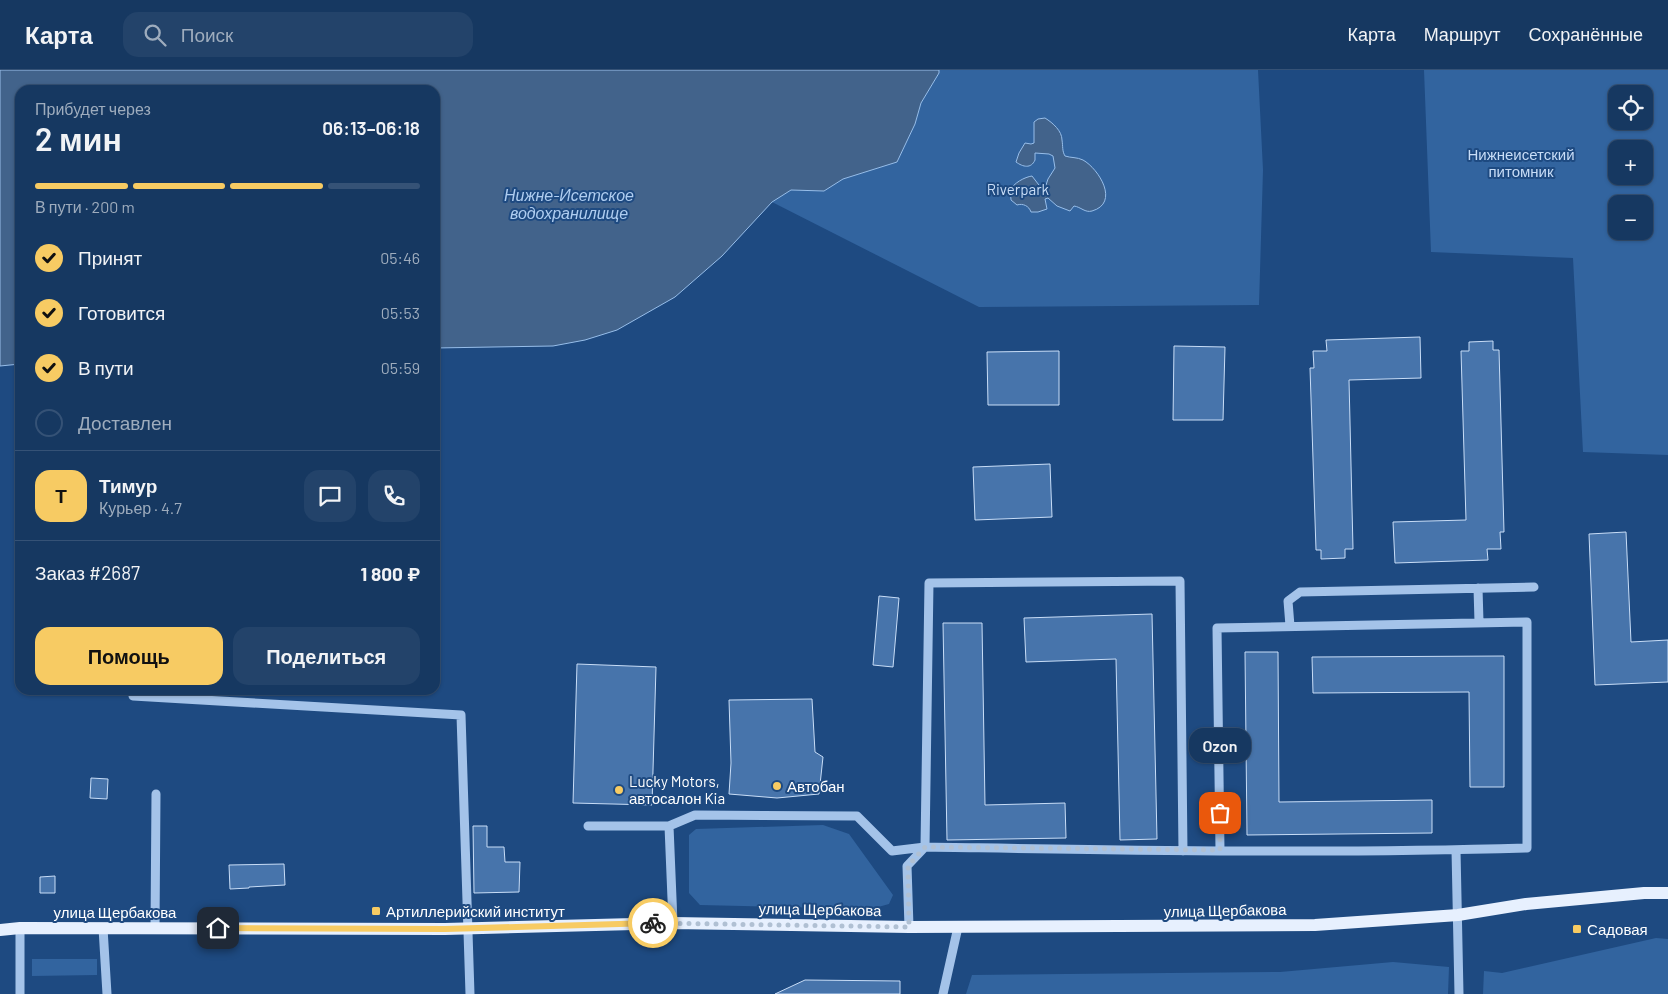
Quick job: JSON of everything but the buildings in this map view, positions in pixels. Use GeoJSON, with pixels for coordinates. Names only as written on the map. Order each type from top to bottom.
{"type":"FeatureCollection","features":[{"type":"Feature","properties":{"kind":"main road","name":"улица Щербакова"},"geometry":{"type":"LineString","coordinates":[[0,930],[20,928],[467,928],[673,923],[909,927],[1315,925],[1458,915],[1526,904],[1644,893],[1668,893]]}},
{"type":"Feature","properties":{"kind":"street"},"geometry":{"type":"LineString","coordinates":[[909,927],[908,866],[925,847],[929,583],[1180,581],[1183,851]]}},
{"type":"Feature","properties":{"kind":"street"},"geometry":{"type":"LineString","coordinates":[[1290,626],[1288,601],[1300,592],[1534,587]]}},
{"type":"Feature","properties":{"kind":"street"},"geometry":{"type":"LineString","coordinates":[[1478,588],[1479,622]]}},
{"type":"Feature","properties":{"kind":"street"},"geometry":{"type":"LineString","coordinates":[[588,826],[669,826],[695,815],[857,816],[892,851],[925,847],[1183,851],[1527,848],[1527,622],[1217,628],[1220,850]]}},
{"type":"Feature","properties":{"kind":"street"},"geometry":{"type":"LineString","coordinates":[[133,696],[460,715],[470,994]]}},
{"type":"Feature","properties":{"kind":"street"},"geometry":{"type":"LineString","coordinates":[[155,928],[156,794]]}},
{"type":"Feature","properties":{"kind":"street"},"geometry":{"type":"LineString","coordinates":[[669,826],[673,923]]}},
{"type":"Feature","properties":{"kind":"street"},"geometry":{"type":"LineString","coordinates":[[1456,850],[1459,994]]}},
{"type":"Feature","properties":{"kind":"street"},"geometry":{"type":"LineString","coordinates":[[942,994],[958,927]]}},
{"type":"Feature","properties":{"kind":"street"},"geometry":{"type":"LineString","coordinates":[[20,928],[20,994]]}},
{"type":"Feature","properties":{"kind":"street"},"geometry":{"type":"LineString","coordinates":[[103,928],[107,994]]}},
{"type":"Feature","properties":{"kind":"green space","name":"Riverpark"},"geometry":{"type":"Polygon","coordinates":[[[939,70],[1258,70],[1263,170],[1259,305],[979,307],[772,202],[791,190],[824,191],[843,179],[897,162],[915,124],[921,103],[939,70]]]}},
{"type":"Feature","properties":{"kind":"green space","name":"Нижнеисетский питомник"},"geometry":{"type":"Polygon","coordinates":[[[1424,70],[1668,70],[1668,455],[1583,452],[1573,258],[1431,252],[1424,70]]]}},
{"type":"Feature","properties":{"kind":"green space"},"geometry":{"type":"Polygon","coordinates":[[[823,825],[849,834],[893,895],[889,904],[871,909],[700,905],[689,893],[689,835],[696,829],[823,825]]]}},
{"type":"Feature","properties":{"kind":"green space"},"geometry":{"type":"Polygon","coordinates":[[[1656,938],[1668,939],[1668,994],[1483,994],[1484,971],[1502,973],[1656,938]]]}},
{"type":"Feature","properties":{"kind":"green space"},"geometry":{"type":"Polygon","coordinates":[[[32,959],[97,959],[97,975],[32,976],[32,959]]]}},
{"type":"Feature","properties":{"kind":"green space"},"geometry":{"type":"Polygon","coordinates":[[[1393,962],[1449,967],[1448,994],[966,994],[972,975],[1280,972],[1393,962]]]}},
{"type":"Feature","properties":{"kind":"water","name":"Нижне-Исетское водохранилище"},"geometry":{"type":"Polygon","coordinates":[[[0,70],[939,70],[921,103],[915,124],[897,162],[843,179],[824,191],[791,190],[772,202],[722,256],[675,297],[617,330],[585,340],[553,346],[440,348],[440,85],[15,85],[15,364],[0,366],[0,70]]]}},
{"type":"Feature","properties":{"kind":"water"},"geometry":{"type":"Polygon","coordinates":[[[1045,118],[1059,130],[1065,156],[1083,160],[1089,164],[1100,178],[1106,194],[1105,201],[1100,207],[1092,211],[1085,211],[1074,206],[1070,211],[1057,206],[1048,198],[1045,199],[1047,209],[1031,212],[1026,206],[1017,205],[1011,200],[1010,191],[1016,183],[1032,176],[1042,189],[1045,188],[1055,168],[1053,156],[1049,154],[1035,153],[1035,160],[1029,166],[1016,162],[1025,143],[1034,143],[1034,122],[1045,118]]]}},
{"type":"Feature","properties":{"kind":"way so far"},"geometry":{"type":"LineString","coordinates":[[653,923],[909,927],[908,866],[925,847],[1220,850],[1220,813]]}},
{"type":"Feature","properties":{"kind":"place","name":"Автобан"},"geometry":{"type":"Point","coordinates":[777,786]}},
{"type":"Feature","properties":{"kind":"place","name":"Lucky Motors, автосалон Kia"},"geometry":{"type":"Point","coordinates":[619,790]}},
{"type":"Feature","properties":{"kind":"place","name":"Ozon"},"geometry":{"type":"Point","coordinates":[1220,813]}},
{"type":"Feature","properties":{"kind":"place","name":"Артиллерийский институт"},"geometry":{"type":"Point","coordinates":[376,911]}},
{"type":"Feature","properties":{"kind":"place","name":"Садовая"},"geometry":{"type":"Point","coordinates":[1577,929]}},
{"type":"Feature","properties":{"kind":"route"},"geometry":{"type":"LineString","coordinates":[[218,928],[445,929],[653,923]]}}]}
